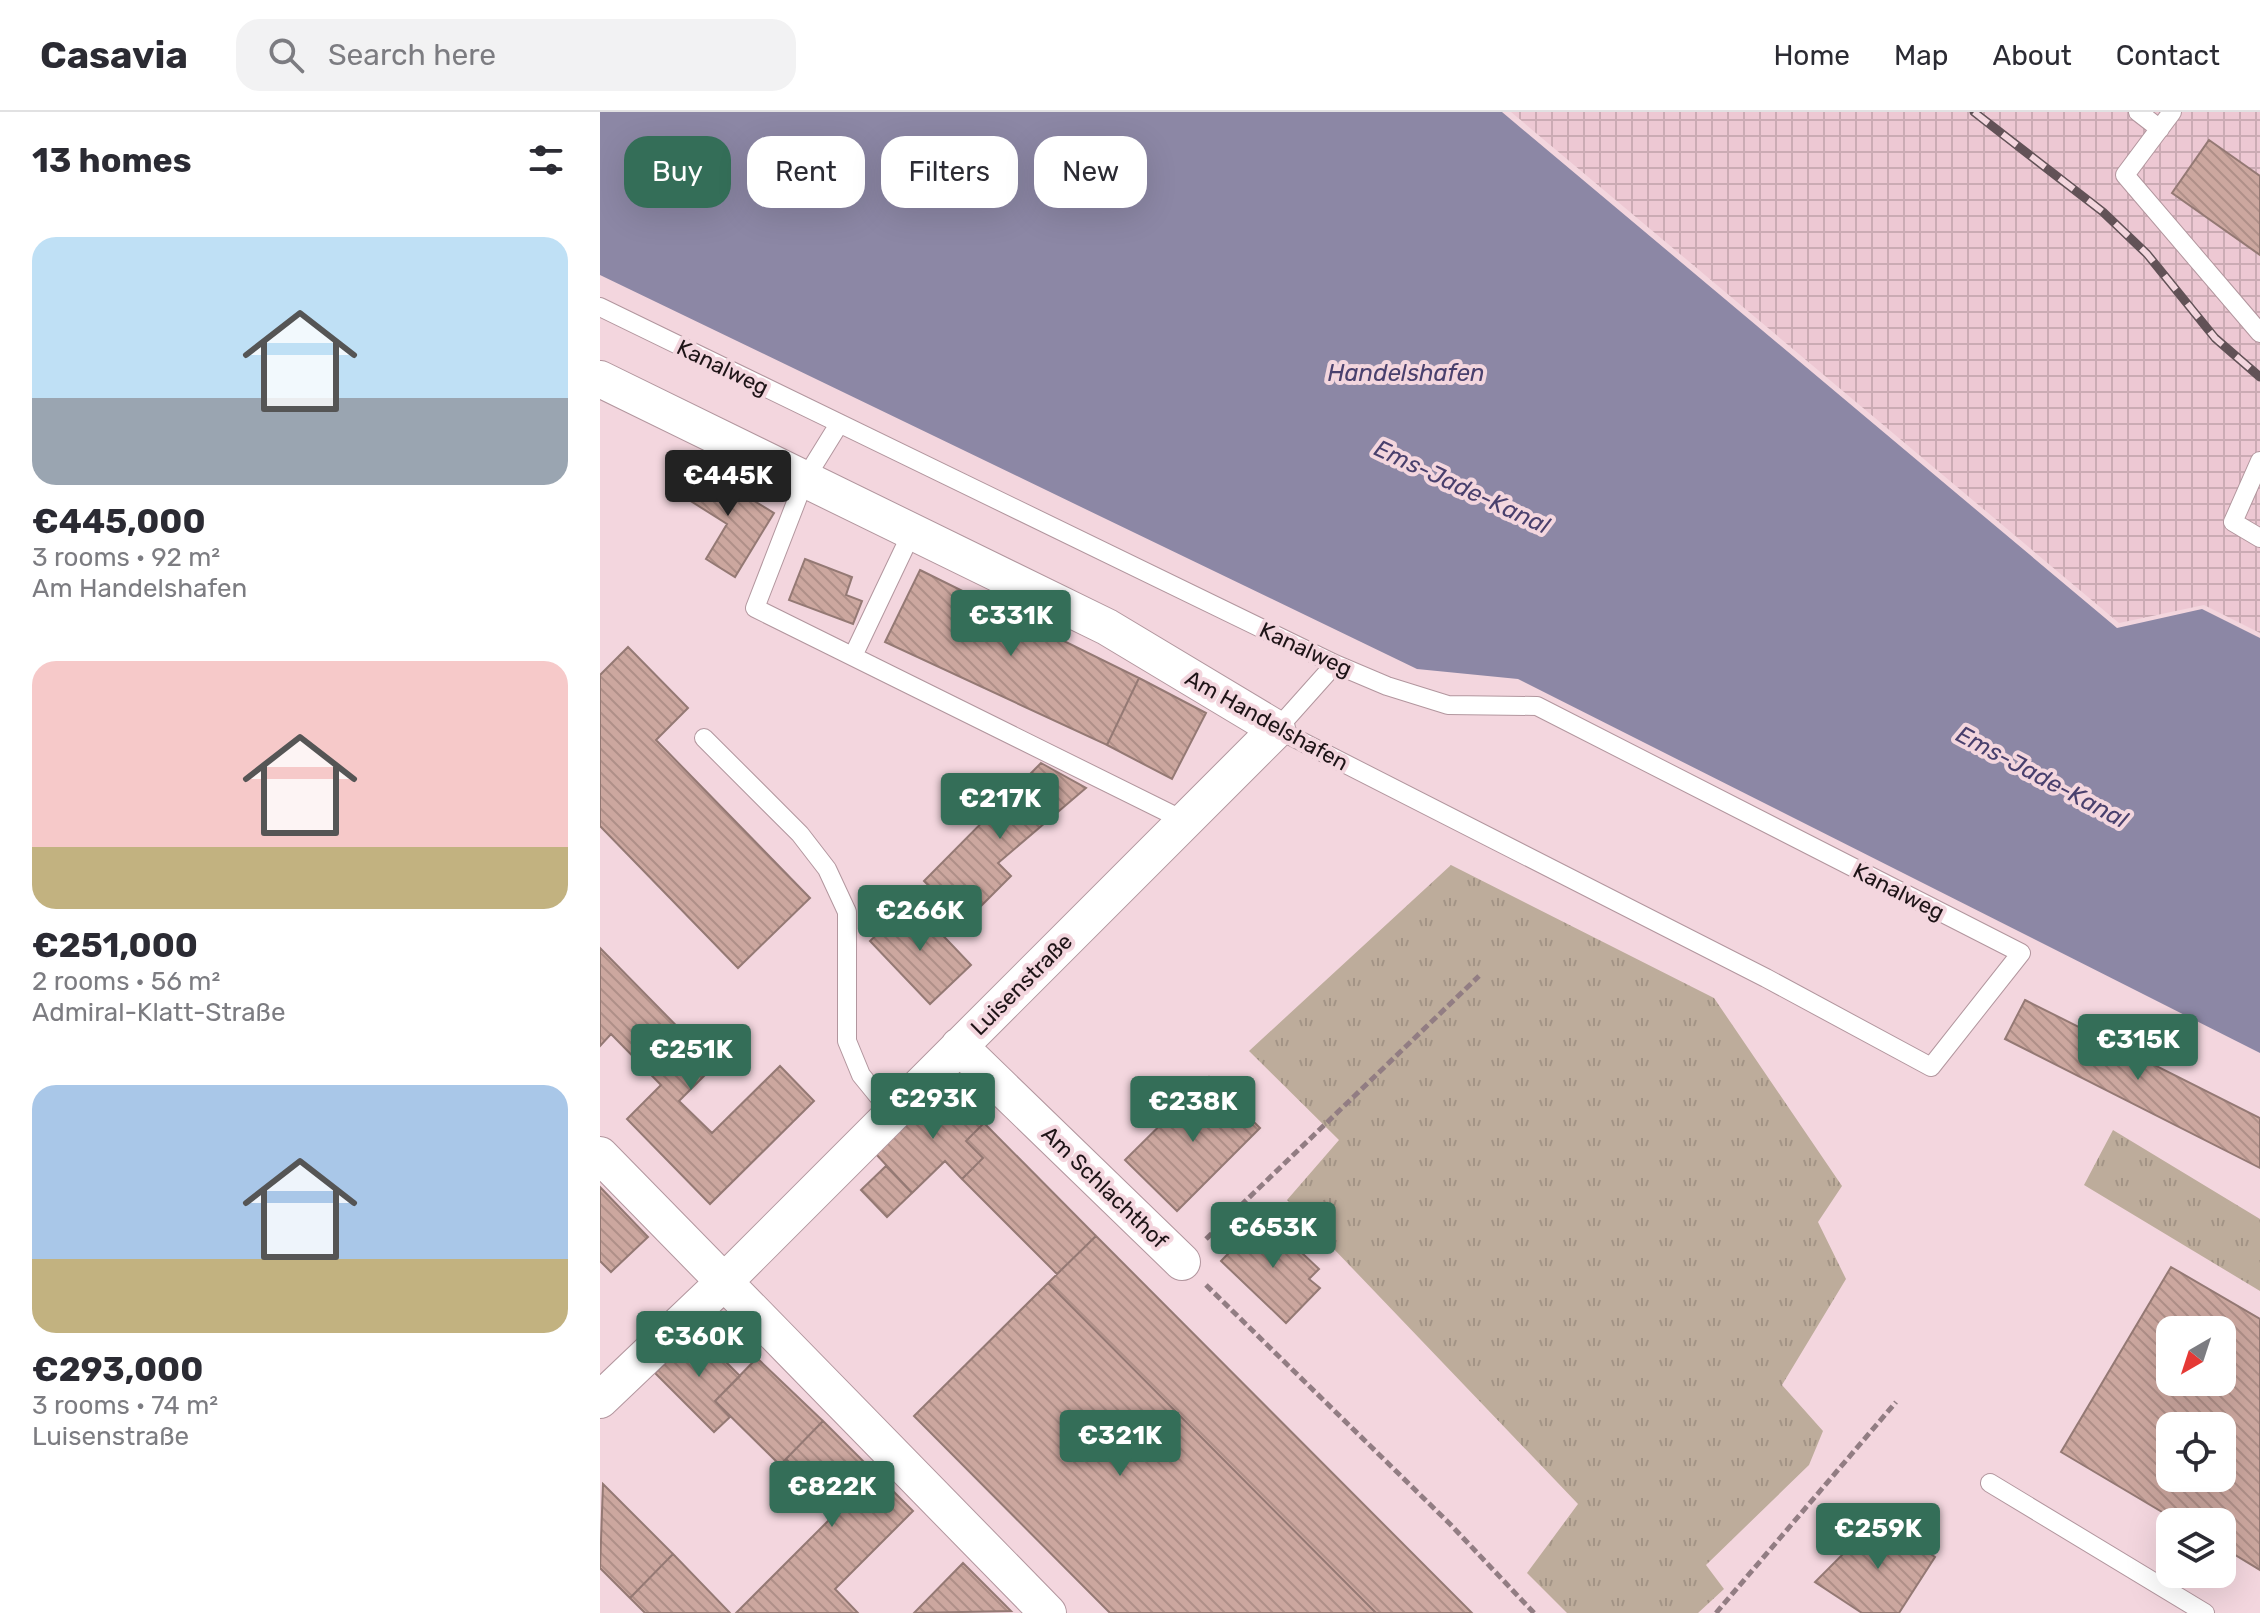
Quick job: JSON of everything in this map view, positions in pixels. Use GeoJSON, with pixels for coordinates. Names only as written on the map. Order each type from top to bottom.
{"type":"FeatureCollection","features":[{"type":"Feature","properties":{"kind":"street","name":"Am Handelshafen"},"geometry":{"type":"LineString","coordinates":[[600,379],[1107,627],[1277,729]]}},
{"type":"Feature","properties":{"kind":"street","name":"Luisenstraße"},"geometry":{"type":"LineString","coordinates":[[600,1400],[725,1281],[1277,729]]}},
{"type":"Feature","properties":{"kind":"street","name":"Am Schlachthof"},"geometry":{"type":"LineString","coordinates":[[959,1046],[1182,1262]]}},
{"type":"Feature","properties":{"kind":"street"},"geometry":{"type":"LineString","coordinates":[[600,1155],[1048,1613]]}},
{"type":"Feature","properties":{"kind":"lane"},"geometry":{"type":"LineString","coordinates":[[2138,112],[2160,129]]}},
{"type":"Feature","properties":{"kind":"lane"},"geometry":{"type":"LineString","coordinates":[[2172,112],[2125,175],[2260,333]]}},
{"type":"Feature","properties":{"kind":"lane","name":"Kanalweg"},"geometry":{"type":"LineString","coordinates":[[600,307],[1335,664],[1387,686],[1448,705],[1537,706],[2021,953],[1931,1067]]}},
{"type":"Feature","properties":{"kind":"lane"},"geometry":{"type":"LineString","coordinates":[[839,424],[805,479],[755,608],[1185,821]]}},
{"type":"Feature","properties":{"kind":"lane"},"geometry":{"type":"LineString","coordinates":[[2260,461],[2233,522],[2260,538]]}},
{"type":"Feature","properties":{"kind":"lane"},"geometry":{"type":"LineString","coordinates":[[853,656],[912,532]]}},
{"type":"Feature","properties":{"kind":"lane","name":"Luisenstraße"},"geometry":{"type":"LineString","coordinates":[[1277,729],[1335,664]]}},
{"type":"Feature","properties":{"kind":"lane","name":"Am Handelshafen"},"geometry":{"type":"LineString","coordinates":[[1277,729],[1766,978],[1931,1067]]}},
{"type":"Feature","properties":{"kind":"lane"},"geometry":{"type":"LineString","coordinates":[[704,738],[800,834],[827,869],[847,912],[847,1041],[861,1075],[892,1113]]}},
{"type":"Feature","properties":{"kind":"lane"},"geometry":{"type":"LineString","coordinates":[[1990,1483],[2205,1613]]}},
{"type":"Feature","properties":{"kind":"path"},"geometry":{"type":"LineString","coordinates":[[1479,976],[1182,1262],[1450,1524],[1534,1613]]}},
{"type":"Feature","properties":{"kind":"path"},"geometry":{"type":"LineString","coordinates":[[1716,1613],[1896,1402]]}},
{"type":"Feature","properties":{"kind":"shaded area"},"geometry":{"type":"Polygon","coordinates":[[[1511,112],[2260,112],[2260,633],[2204,605],[2119,623],[1511,112]]]}},
{"type":"Feature","properties":{"kind":"green space"},"geometry":{"type":"Polygon","coordinates":[[[1451,865],[1714,998],[1842,1186],[1818,1222],[1846,1279],[1782,1385],[1823,1431],[1809,1465],[1706,1565],[1724,1589],[1698,1613],[1567,1613],[1527,1573],[1578,1504],[1287,1200],[1339,1140],[1249,1051],[1451,865]]]}},
{"type":"Feature","properties":{"kind":"green space"},"geometry":{"type":"Polygon","coordinates":[[[2113,1130],[2260,1219],[2260,1291],[2084,1185],[2113,1130]]]}},
{"type":"Feature","properties":{"kind":"water","name":"Handelshafen"},"geometry":{"type":"Polygon","coordinates":[[[600,112],[1502,112],[2117,628],[2202,609],[2260,638],[2260,1053],[1518,679],[1417,669],[600,275],[600,112]]]}},
{"type":"Feature","properties":{"kind":"building"},"geometry":{"type":"Polygon","coordinates":[[[2209,140],[2260,176],[2260,255],[2172,193],[2209,140]]]}},
{"type":"Feature","properties":{"kind":"building"},"geometry":{"type":"Polygon","coordinates":[[[695,465],[774,513],[735,577],[706,559],[727,524],[678,493],[695,465]]]}},
{"type":"Feature","properties":{"kind":"building"},"geometry":{"type":"Polygon","coordinates":[[[805,559],[852,577],[846,595],[862,601],[853,624],[789,600],[805,559]]]}},
{"type":"Feature","properties":{"kind":"building"},"geometry":{"type":"Polygon","coordinates":[[[920,570],[1139,678],[1107,745],[885,642],[920,570]]]}},
{"type":"Feature","properties":{"kind":"building"},"geometry":{"type":"Polygon","coordinates":[[[628,647],[688,708],[656,740],[810,898],[738,968],[600,826],[600,675],[628,647]]]}},
{"type":"Feature","properties":{"kind":"building"},"geometry":{"type":"Polygon","coordinates":[[[1139,678],[1206,713],[1172,779],[1107,745],[1139,678]]]}},
{"type":"Feature","properties":{"kind":"building"},"geometry":{"type":"Polygon","coordinates":[[[1041,763],[1086,788],[998,863],[1011,876],[965,922],[924,881],[1041,763]]]}},
{"type":"Feature","properties":{"kind":"building"},"geometry":{"type":"Polygon","coordinates":[[[911,902],[971,965],[930,1004],[870,941],[911,902]]]}},
{"type":"Feature","properties":{"kind":"building"},"geometry":{"type":"Polygon","coordinates":[[[600,948],[715,1065],[679,1101],[712,1133],[780,1066],[814,1101],[710,1204],[627,1119],[661,1085],[611,1034],[600,1046],[600,948]]]}},
{"type":"Feature","properties":{"kind":"building"},"geometry":{"type":"Polygon","coordinates":[[[2025,1000],[2260,1118],[2260,1168],[2005,1039],[2025,1000]]]}},
{"type":"Feature","properties":{"kind":"building"},"geometry":{"type":"Polygon","coordinates":[[[1209,1077],[1260,1128],[1177,1211],[1125,1160],[1209,1077]]]}},
{"type":"Feature","properties":{"kind":"building"},"geometry":{"type":"Polygon","coordinates":[[[944,1086],[984,1123],[966,1141],[983,1158],[962,1179],[945,1161],[912,1193],[875,1153],[944,1086]]]}},
{"type":"Feature","properties":{"kind":"building"},"geometry":{"type":"Polygon","coordinates":[[[984,1123],[1096,1236],[1057,1274],[962,1179],[983,1158],[966,1141],[984,1123]]]}},
{"type":"Feature","properties":{"kind":"building"},"geometry":{"type":"Polygon","coordinates":[[[886,1166],[912,1193],[887,1217],[861,1190],[886,1166]]]}},
{"type":"Feature","properties":{"kind":"building"},"geometry":{"type":"Polygon","coordinates":[[[600,1187],[648,1237],[611,1272],[600,1261],[600,1187]]]}},
{"type":"Feature","properties":{"kind":"building"},"geometry":{"type":"Polygon","coordinates":[[[1264,1217],[1319,1269],[1309,1279],[1320,1288],[1286,1323],[1221,1261],[1264,1217]]]}},
{"type":"Feature","properties":{"kind":"building"},"geometry":{"type":"Polygon","coordinates":[[[1096,1236],[1472,1613],[1376,1613],[1048,1283],[1096,1236]]]}},
{"type":"Feature","properties":{"kind":"building"},"geometry":{"type":"Polygon","coordinates":[[[2171,1267],[2260,1319],[2260,1570],[2236,1555],[2236,1508],[2156,1508],[2061,1452],[2171,1267]]]}},
{"type":"Feature","properties":{"kind":"building"},"geometry":{"type":"Polygon","coordinates":[[[1048,1283],[1376,1613],[1110,1613],[914,1416],[1048,1283]]]}},
{"type":"Feature","properties":{"kind":"building"},"geometry":{"type":"Polygon","coordinates":[[[696,1332],[740,1376],[715,1401],[730,1417],[714,1432],[655,1373],[696,1332]]]}},
{"type":"Feature","properties":{"kind":"building"},"geometry":{"type":"Polygon","coordinates":[[[757,1358],[823,1421],[780,1465],[715,1401],[757,1358]]]}},
{"type":"Feature","properties":{"kind":"building"},"geometry":{"type":"Polygon","coordinates":[[[823,1421],[913,1511],[835,1589],[858,1613],[736,1613],[838,1511],[786,1459],[823,1421]]]}},
{"type":"Feature","properties":{"kind":"building"},"geometry":{"type":"Polygon","coordinates":[[[603,1484],[673,1554],[630,1598],[600,1568],[603,1484]]]}},
{"type":"Feature","properties":{"kind":"building"},"geometry":{"type":"Polygon","coordinates":[[[1879,1518],[1935,1557],[1899,1613],[1862,1613],[1815,1582],[1879,1518]]]}},
{"type":"Feature","properties":{"kind":"building"},"geometry":{"type":"Polygon","coordinates":[[[673,1554],[730,1613],[645,1613],[630,1598],[673,1554]]]}},
{"type":"Feature","properties":{"kind":"building"},"geometry":{"type":"Polygon","coordinates":[[[963,1563],[1011,1611],[914,1613],[963,1563]]]}},
{"type":"Feature","properties":{"kind":"railway"},"geometry":{"type":"LineString","coordinates":[[1974,112],[2103,212],[2147,254],[2215,338],[2260,377]]}},
{"type":"Feature","properties":{"kind":"water label","name":"Ems-Jade-Kanal"},"geometry":{"type":"Point","coordinates":[1462,487]}},
{"type":"Feature","properties":{"kind":"water label","name":"Ems-Jade-Kanal"},"geometry":{"type":"Point","coordinates":[2042,777]}}]}
